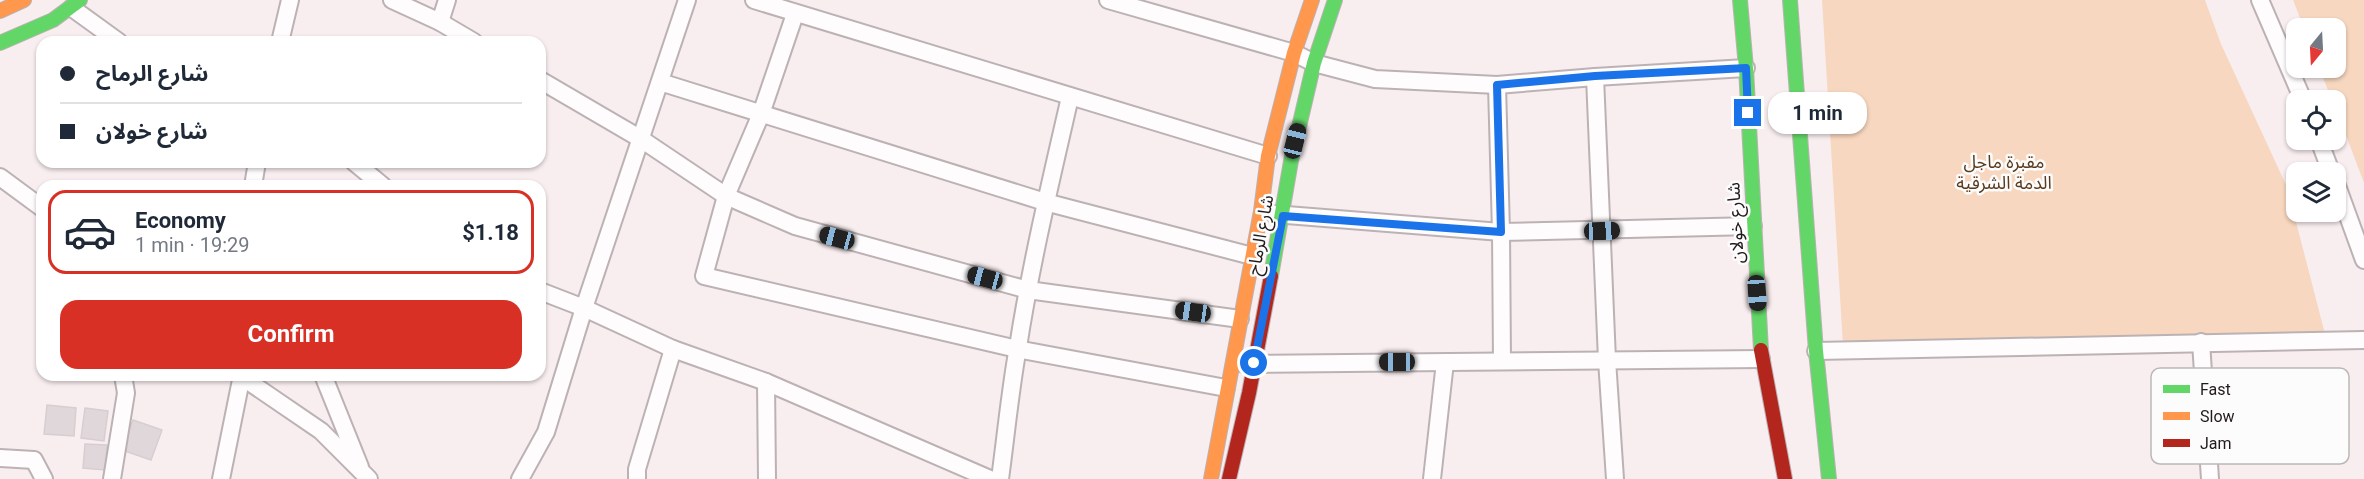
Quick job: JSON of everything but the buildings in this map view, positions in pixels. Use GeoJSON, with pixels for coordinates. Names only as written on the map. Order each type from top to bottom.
{"type":"FeatureCollection","features":[{"type":"Feature","properties":{"kind":"main road"},"geometry":{"type":"LineString","coordinates":[[1,9],[24,0]]}},
{"type":"Feature","properties":{"kind":"main road","name":"شارع الرماح"},"geometry":{"type":"LineString","coordinates":[[1211,479],[1226,388],[1261,211],[1268,156],[1294,53],[1312,0]]}},
{"type":"Feature","properties":{"kind":"main road","name":"شارع الرماح"},"geometry":{"type":"LineString","coordinates":[[1229,479],[1283,216],[1291,161],[1314,63],[1335,0]]}},
{"type":"Feature","properties":{"kind":"main road","name":"شارع خولان"},"geometry":{"type":"LineString","coordinates":[[1740,0],[1746,68],[1761,359],[1785,479]]}},
{"type":"Feature","properties":{"kind":"main road"},"geometry":{"type":"LineString","coordinates":[[1790,0],[1816,351],[1830,479]]}},
{"type":"Feature","properties":{"kind":"main road"},"geometry":{"type":"LineString","coordinates":[[0,43],[36,30],[76,4]]}},
{"type":"Feature","properties":{"kind":"street"},"geometry":{"type":"LineString","coordinates":[[281,36],[290,0]]}},
{"type":"Feature","properties":{"kind":"street"},"geometry":{"type":"LineString","coordinates":[[392,0],[440,22],[464,36]]}},
{"type":"Feature","properties":{"kind":"street"},"geometry":{"type":"LineString","coordinates":[[440,22],[447,0]]}},
{"type":"Feature","properties":{"kind":"street"},"geometry":{"type":"LineString","coordinates":[[520,479],[546,432],[584,308],[687,0]]}},
{"type":"Feature","properties":{"kind":"street"},"geometry":{"type":"LineString","coordinates":[[754,0],[1268,156]]}},
{"type":"Feature","properties":{"kind":"street"},"geometry":{"type":"LineString","coordinates":[[1107,0],[1294,53],[1314,63],[1375,79],[1497,85],[1595,76],[1746,68]]}},
{"type":"Feature","properties":{"kind":"street"},"geometry":{"type":"LineString","coordinates":[[2260,0],[2298,90]]}},
{"type":"Feature","properties":{"kind":"street"},"geometry":{"type":"LineString","coordinates":[[76,4],[112,36]]}},
{"type":"Feature","properties":{"kind":"street"},"geometry":{"type":"LineString","coordinates":[[795,14],[761,114],[726,196],[704,276],[1017,349],[1226,388]]}},
{"type":"Feature","properties":{"kind":"street"},"geometry":{"type":"LineString","coordinates":[[1595,76],[1607,360],[1615,479]]}},
{"type":"Feature","properties":{"kind":"street"},"geometry":{"type":"LineString","coordinates":[[660,82],[1045,202],[1252,256]]}},
{"type":"Feature","properties":{"kind":"street"},"geometry":{"type":"LineString","coordinates":[[546,84],[641,139],[726,196],[795,226],[1028,290],[1240,319]]}},
{"type":"Feature","properties":{"kind":"street"},"geometry":{"type":"LineString","coordinates":[[1497,85],[1502,361]]}},
{"type":"Feature","properties":{"kind":"street"},"geometry":{"type":"LineString","coordinates":[[1000,479],[1017,349],[1045,202],[1070,97]]}},
{"type":"Feature","properties":{"kind":"street"},"geometry":{"type":"LineString","coordinates":[[361,168],[376,180]]}},
{"type":"Feature","properties":{"kind":"street"},"geometry":{"type":"LineString","coordinates":[[0,177],[36,204]]}},
{"type":"Feature","properties":{"kind":"street"},"geometry":{"type":"LineString","coordinates":[[2346,210],[2364,260]]}},
{"type":"Feature","properties":{"kind":"street"},"geometry":{"type":"LineString","coordinates":[[1261,211],[1283,216],[1501,232],[1753,226]]}},
{"type":"Feature","properties":{"kind":"street"},"geometry":{"type":"LineString","coordinates":[[546,293],[584,308],[673,349],[766,382],[990,479]]}},
{"type":"Feature","properties":{"kind":"street"},"geometry":{"type":"LineString","coordinates":[[1816,351],[2364,340]]}},
{"type":"Feature","properties":{"kind":"street"},"geometry":{"type":"LineString","coordinates":[[2201,342],[2203,368]]}},
{"type":"Feature","properties":{"kind":"street"},"geometry":{"type":"LineString","coordinates":[[637,479],[637,469],[673,349]]}},
{"type":"Feature","properties":{"kind":"street"},"geometry":{"type":"LineString","coordinates":[[1231,364],[1761,359]]}},
{"type":"Feature","properties":{"kind":"street"},"geometry":{"type":"LineString","coordinates":[[1432,479],[1445,362]]}},
{"type":"Feature","properties":{"kind":"street"},"geometry":{"type":"LineString","coordinates":[[112,479],[126,393],[124,381]]}},
{"type":"Feature","properties":{"kind":"street"},"geometry":{"type":"LineString","coordinates":[[221,479],[240,381]]}},
{"type":"Feature","properties":{"kind":"street"},"geometry":{"type":"LineString","coordinates":[[248,381],[321,431],[365,478]]}},
{"type":"Feature","properties":{"kind":"street"},"geometry":{"type":"LineString","coordinates":[[325,381],[365,478]]}},
{"type":"Feature","properties":{"kind":"street"},"geometry":{"type":"LineString","coordinates":[[766,382],[767,479]]}},
{"type":"Feature","properties":{"kind":"street"},"geometry":{"type":"LineString","coordinates":[[0,458],[34,460],[44,479]]}},
{"type":"Feature","properties":{"kind":"street"},"geometry":{"type":"LineString","coordinates":[[2209,464],[2210,479]]}},
{"type":"Feature","properties":{"kind":"green space","name":"مقبرة ماجل الدمة الشرقية"},"geometry":{"type":"Polygon","coordinates":[[[1822,0],[2205,0],[2221,44],[2286,185],[2286,222],[2296,222],[2325,334],[1843,346],[1822,0]]]}},
{"type":"Feature","properties":{"kind":"green space"},"geometry":{"type":"Polygon","coordinates":[[[2293,0],[2364,0],[2364,183],[2346,135],[2346,90],[2328,90],[2323,78],[2346,78],[2346,18],[2300,18],[2293,0]]]}},
{"type":"Feature","properties":{"kind":"traffic: fast"},"geometry":{"type":"LineString","coordinates":[[0,43],[53,20],[80,0]]}},
{"type":"Feature","properties":{"kind":"traffic: fast"},"geometry":{"type":"LineString","coordinates":[[1271,276],[1291,161],[1314,63],[1335,0]]}},
{"type":"Feature","properties":{"kind":"traffic: fast"},"geometry":{"type":"LineString","coordinates":[[1740,0],[1746,68],[1761,350]]}},
{"type":"Feature","properties":{"kind":"traffic: fast"},"geometry":{"type":"LineString","coordinates":[[1790,0],[1816,351],[1829,479]]}},
{"type":"Feature","properties":{"kind":"traffic: slow"},"geometry":{"type":"LineString","coordinates":[[0,11],[24,0]]}},
{"type":"Feature","properties":{"kind":"traffic: slow"},"geometry":{"type":"LineString","coordinates":[[1211,479],[1261,211],[1268,156],[1294,53],[1312,0]]}},
{"type":"Feature","properties":{"kind":"traffic: jam"},"geometry":{"type":"LineString","coordinates":[[1229,479],[1249,393],[1271,276]]}},
{"type":"Feature","properties":{"kind":"traffic: jam"},"geometry":{"type":"LineString","coordinates":[[1761,350],[1785,479]]}},
{"type":"Feature","properties":{"kind":"route"},"geometry":{"type":"LineString","coordinates":[[1254,363],[1283,216],[1501,232],[1497,85],[1595,76],[1746,68],[1748,113]]}}]}
